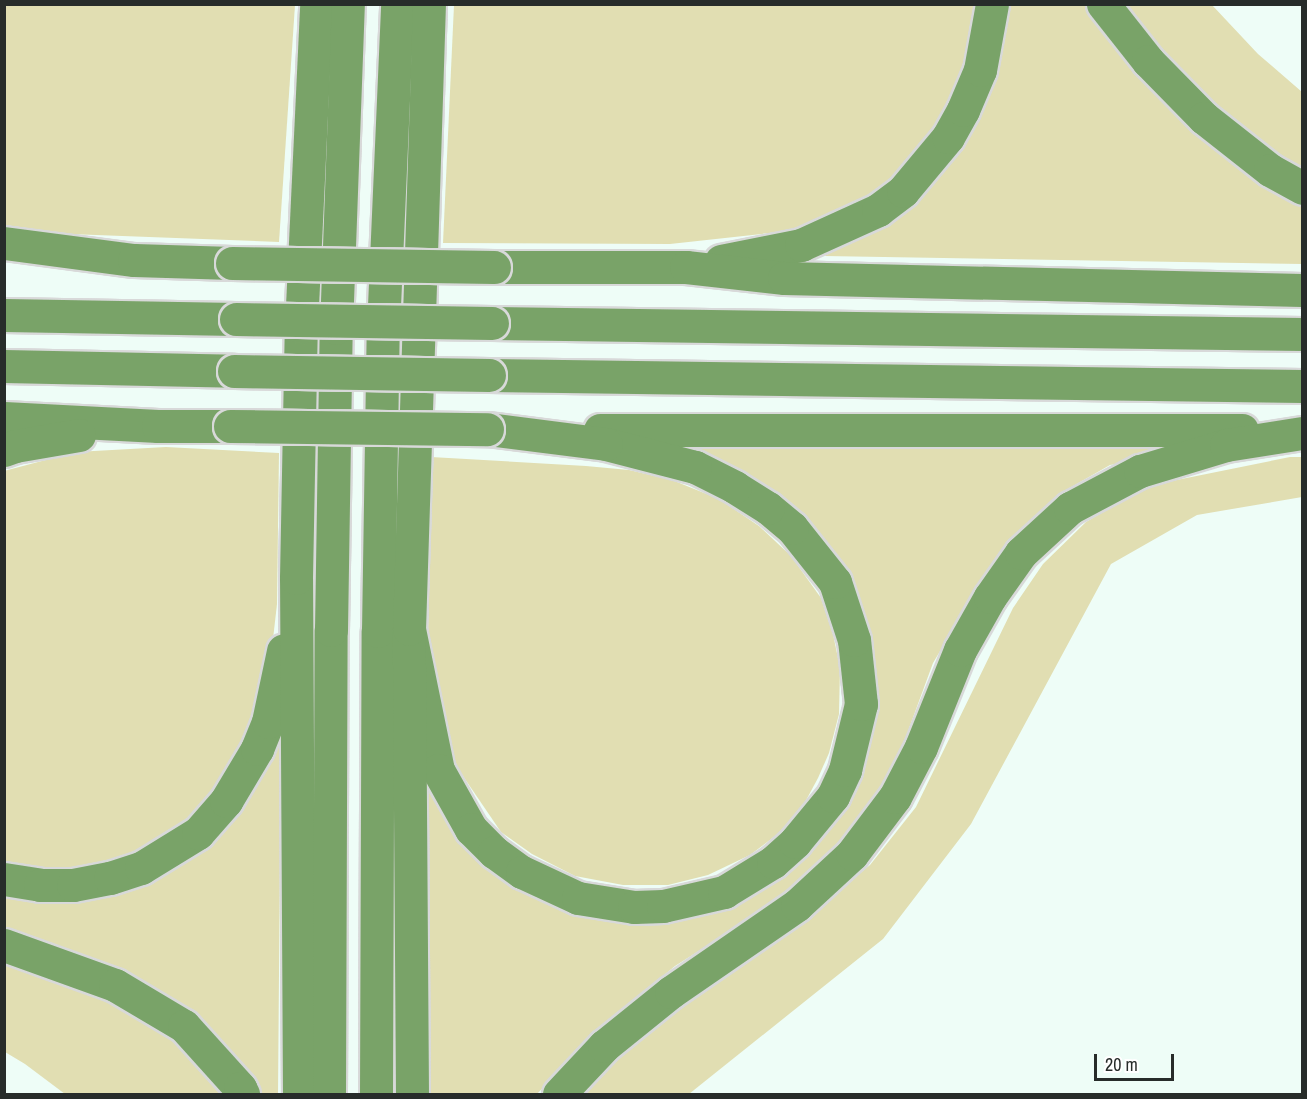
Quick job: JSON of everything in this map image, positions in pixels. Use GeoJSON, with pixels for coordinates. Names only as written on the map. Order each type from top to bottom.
{"type":"FeatureCollection","features":[{"type":"Feature","properties":{"kind":"highway"},"geometry":{"type":"LineString","coordinates":[[299,1095],[296,578],[301,327],[316,4]]}},
{"type":"Feature","properties":{"kind":"highway"},"geometry":{"type":"LineString","coordinates":[[329,1095],[331,630],[336,340],[348,4]]}},
{"type":"Feature","properties":{"kind":"highway"},"geometry":{"type":"LineString","coordinates":[[376,1095],[382,329],[397,4]]}},
{"type":"Feature","properties":{"kind":"highway"},"geometry":{"type":"LineString","coordinates":[[412,1095],[409,629],[429,4]]}},
{"type":"Feature","properties":{"kind":"highway"},"geometry":{"type":"LineString","coordinates":[[686,267],[801,245],[878,210],[903,190],[932,159],[963,110],[980,70],[992,4]]}},
{"type":"Feature","properties":{"kind":"highway"},"geometry":{"type":"LineString","coordinates":[[1103,4],[1148,61],[1204,118],[1270,170],[1302,188]]}},
{"type":"Feature","properties":{"kind":"highway"},"geometry":{"type":"LineString","coordinates":[[4,243],[134,260],[495,267],[686,267],[784,278],[1302,290]]}},
{"type":"Feature","properties":{"kind":"highway"},"geometry":{"type":"LineString","coordinates":[[4,267],[75,268],[134,260]]}},
{"type":"Feature","properties":{"kind":"highway"},"geometry":{"type":"LineString","coordinates":[[4,315],[1302,334]]}},
{"type":"Feature","properties":{"kind":"highway"},"geometry":{"type":"LineString","coordinates":[[4,366],[1302,386]]}},
{"type":"Feature","properties":{"kind":"highway"},"geometry":{"type":"LineString","coordinates":[[4,418],[158,426],[1302,432]]}},
{"type":"Feature","properties":{"kind":"highway"},"geometry":{"type":"LineString","coordinates":[[4,450],[65,436],[158,426]]}},
{"type":"Feature","properties":{"kind":"highway"},"geometry":{"type":"LineString","coordinates":[[409,629],[438,770],[471,829],[494,852],[522,872],[578,898],[634,907],[663,906],[724,892],[773,862],[795,843],[832,796],[845,770],[861,704],[854,640],[835,582],[792,528],[768,508],[735,487],[695,467],[606,444],[488,429]]}},
{"type":"Feature","properties":{"kind":"highway"},"geometry":{"type":"LineString","coordinates":[[559,1095],[603,1046],[671,992],[797,905],[852,854],[895,797],[921,747],[960,650],[990,597],[1021,553],[1070,508],[1140,471],[1226,445],[1302,432]]}},
{"type":"Feature","properties":{"kind":"highway"},"geometry":{"type":"LineString","coordinates":[[4,879],[40,885],[73,885],[110,878],[141,868],[198,833],[226,801],[257,749],[268,722],[279,676],[296,578]]}},
{"type":"Feature","properties":{"kind":"highway"},"geometry":{"type":"LineString","coordinates":[[4,945],[115,985],[184,1026],[240,1088],[243,1095]]}},
{"type":"Feature","properties":{"kind":"shaded area"},"geometry":{"type":"Polygon","coordinates":[[[4,5],[295,5],[279,242],[69,234],[5,225],[4,5]]]}},
{"type":"Feature","properties":{"kind":"shaded area"},"geometry":{"type":"Polygon","coordinates":[[[454,5],[976,5],[962,68],[945,111],[923,149],[886,186],[839,212],[788,231],[670,244],[443,243],[454,5]]]}},
{"type":"Feature","properties":{"kind":"shaded area"},"geometry":{"type":"Polygon","coordinates":[[[1006,5],[1087,5],[1302,204],[1302,264],[824,256],[858,239],[901,212],[980,115],[995,69],[1006,5]]]}},
{"type":"Feature","properties":{"kind":"shaded area"},"geometry":{"type":"Polygon","coordinates":[[[1124,5],[1212,5],[1258,54],[1302,92],[1302,169],[1279,155],[1213,106],[1161,52],[1124,5]]]}},
{"type":"Feature","properties":{"kind":"shaded area"},"geometry":{"type":"Polygon","coordinates":[[[1152,442],[1147,458],[1110,465],[1059,494],[992,564],[933,663],[904,742],[882,790],[841,843],[790,893],[675,966],[592,1035],[537,1094],[422,1094],[419,772],[463,836],[651,916],[843,803],[859,612],[685,450],[684,443],[1152,442]]]}},
{"type":"Feature","properties":{"kind":"shaded area"},"geometry":{"type":"Polygon","coordinates":[[[166,447],[279,453],[277,604],[268,683],[237,764],[192,820],[134,856],[74,869],[46,870],[5,863],[4,471],[76,452],[166,447]]]}},
{"type":"Feature","properties":{"kind":"shaded area"},"geometry":{"type":"Polygon","coordinates":[[[431,457],[629,470],[672,480],[719,499],[759,526],[791,556],[821,598],[833,634],[840,668],[839,714],[829,753],[818,778],[804,804],[783,830],[750,855],[708,875],[668,885],[623,885],[575,876],[532,854],[501,832],[450,757],[439,715],[428,635],[431,457]]]}},
{"type":"Feature","properties":{"kind":"shaded area"},"geometry":{"type":"Polygon","coordinates":[[[1290,457],[1302,457],[1302,497],[1197,515],[1111,564],[971,824],[883,939],[689,1094],[581,1094],[615,1058],[679,1000],[808,916],[870,865],[916,807],[1013,608],[1043,564],[1086,522],[1147,486],[1290,457]]]}},
{"type":"Feature","properties":{"kind":"shaded area"},"geometry":{"type":"Polygon","coordinates":[[[281,738],[278,1094],[258,1094],[251,1077],[5,931],[4,891],[37,898],[239,805],[281,738]]]}},
{"type":"Feature","properties":{"kind":"shaded area"},"geometry":{"type":"Polygon","coordinates":[[[5,959],[115,1003],[173,1037],[225,1094],[65,1094],[5,1052],[5,959]]]}}]}
